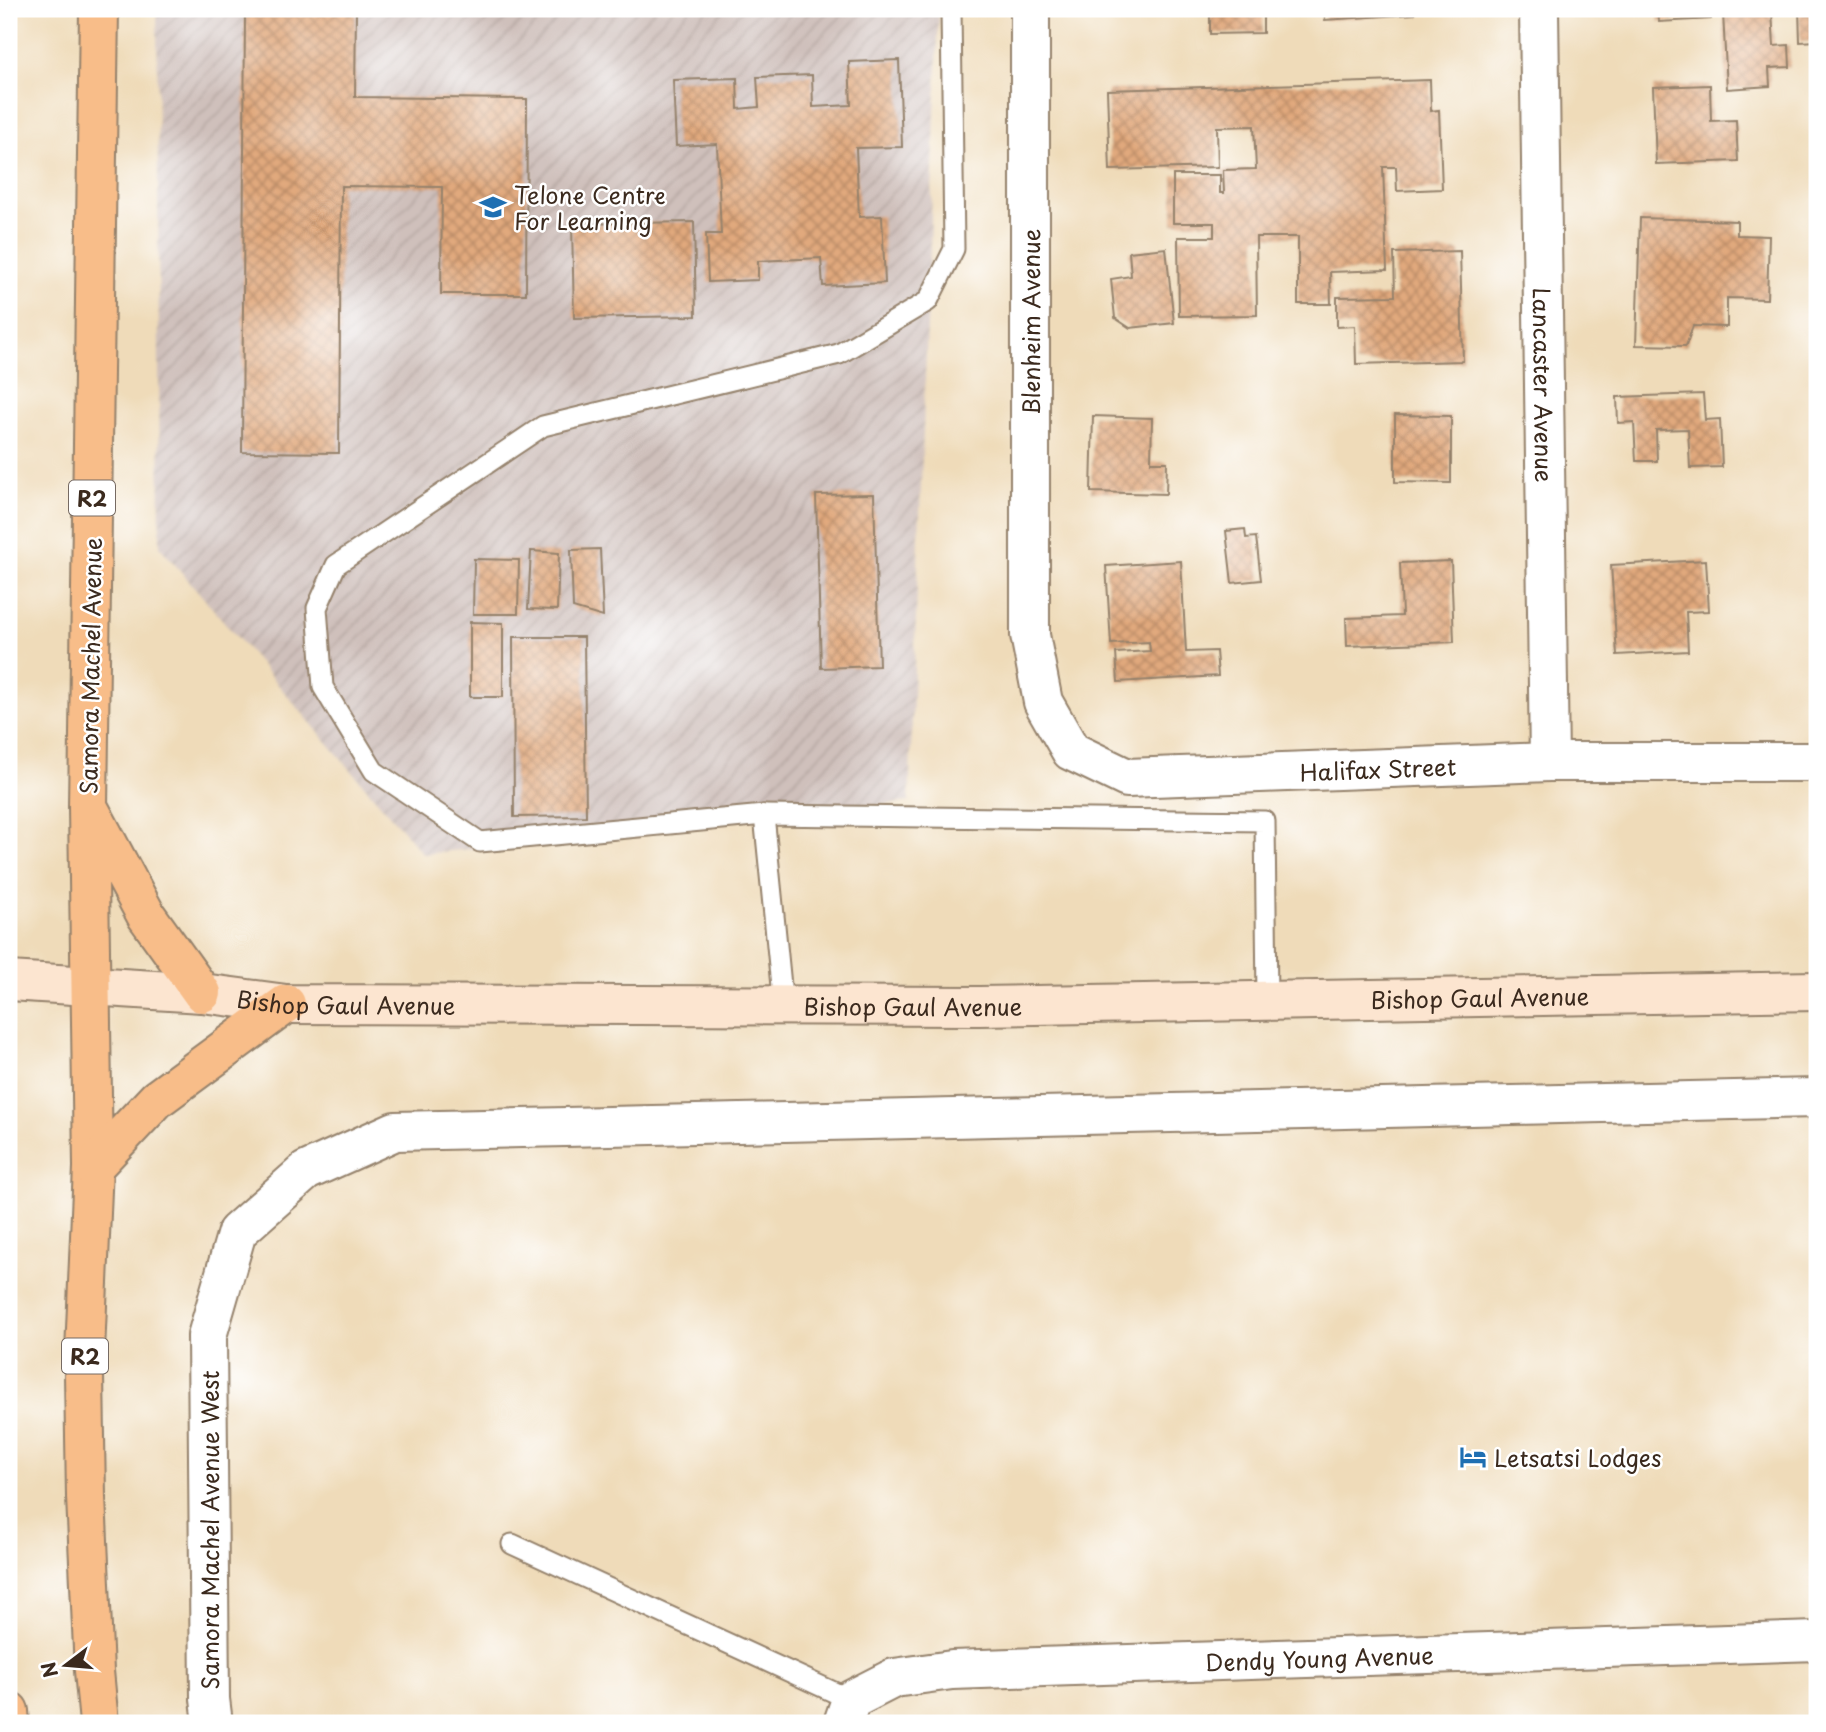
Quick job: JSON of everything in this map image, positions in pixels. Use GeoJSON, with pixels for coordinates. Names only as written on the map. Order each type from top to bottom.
{"type":"FeatureCollection","features":[{"type":"Feature","properties":{"kind":"highway","name":"Samora Machel Avenue"},"geometry":{"type":"LineString","coordinates":[[90,988],[88,807],[99,9]]}},
{"type":"Feature","properties":{"kind":"highway"},"geometry":{"type":"LineString","coordinates":[[88,807],[146,915],[202,993]]}},
{"type":"Feature","properties":{"kind":"highway","name":"R2"},"geometry":{"type":"LineString","coordinates":[[90,988],[93,1167],[84,1375],[93,1671],[99,1723]]}},
{"type":"Feature","properties":{"kind":"highway"},"geometry":{"type":"LineString","coordinates":[[93,1167],[157,1099],[286,1004]]}},
{"type":"Feature","properties":{"kind":"highway"},"geometry":{"type":"LineString","coordinates":[[9,1711],[10,1723]]}},
{"type":"Feature","properties":{"kind":"main road","name":"Bishop Gaul Avenue"},"geometry":{"type":"LineString","coordinates":[[9,981],[202,993],[286,1004],[979,1006],[1817,991]]}},
{"type":"Feature","properties":{"kind":"street","name":"Blenheim Avenue"},"geometry":{"type":"LineString","coordinates":[[1030,9],[1030,635]]}},
{"type":"Feature","properties":{"kind":"street","name":"Lancaster Avenue"},"geometry":{"type":"LineString","coordinates":[[1539,9],[1549,762]]}},
{"type":"Feature","properties":{"kind":"street","name":"Halifax Street"},"geometry":{"type":"LineString","coordinates":[[1030,635],[1043,702],[1071,751],[1127,778],[1549,762],[1817,762]]}},
{"type":"Feature","properties":{"kind":"street","name":"Samora Machel Avenue West"},"geometry":{"type":"LineString","coordinates":[[213,1723],[210,1699],[207,1336],[237,1232],[306,1171],[395,1131],[1817,1098]]}},
{"type":"Feature","properties":{"kind":"street","name":"Dendy Young Avenue"},"geometry":{"type":"LineString","coordinates":[[847,1712],[894,1678],[952,1670],[1817,1641]]}},
{"type":"Feature","properties":{"kind":"lane"},"geometry":{"type":"LineString","coordinates":[[951,9],[954,249],[928,301],[839,354],[543,426],[336,565],[317,608],[323,687],[374,771],[480,842],[764,816],[1265,821],[1267,1000]]}},
{"type":"Feature","properties":{"kind":"lane"},"geometry":{"type":"LineString","coordinates":[[764,816],[783,1006]]}},
{"type":"Feature","properties":{"kind":"lane"},"geometry":{"type":"LineString","coordinates":[[512,1544],[847,1712]]}},
{"type":"Feature","properties":{"kind":"shaded area"},"geometry":{"type":"Polygon","coordinates":[[[157,9],[939,9],[909,802],[423,854],[160,547],[157,9]]]}},
{"type":"Feature","properties":{"kind":"building"},"geometry":{"type":"Polygon","coordinates":[[[245,9],[356,9],[355,97],[527,99],[526,294],[441,294],[442,187],[341,186],[339,453],[242,452],[245,9]]]}},
{"type":"Feature","properties":{"kind":"building"},"geometry":{"type":"Polygon","coordinates":[[[1210,9],[1263,9],[1263,33],[1210,34],[1210,9]]]}},
{"type":"Feature","properties":{"kind":"building"},"geometry":{"type":"Polygon","coordinates":[[[1324,9],[1415,9],[1415,14],[1325,20],[1324,9]]]}},
{"type":"Feature","properties":{"kind":"building"},"geometry":{"type":"Polygon","coordinates":[[[1658,9],[1711,9],[1711,19],[1659,22],[1658,9]]]}},
{"type":"Feature","properties":{"kind":"building"},"geometry":{"type":"Polygon","coordinates":[[[1799,9],[1817,9],[1817,41],[1800,42],[1799,9]]]}},
{"type":"Feature","properties":{"kind":"building"},"geometry":{"type":"Polygon","coordinates":[[[1772,11],[1774,46],[1789,45],[1790,67],[1769,68],[1770,86],[1727,89],[1723,13],[1772,11]]]}},
{"type":"Feature","properties":{"kind":"building"},"geometry":{"type":"Polygon","coordinates":[[[899,60],[902,147],[856,148],[859,217],[882,216],[885,283],[823,286],[821,258],[758,261],[758,280],[708,282],[706,234],[721,234],[717,144],[676,146],[673,80],[737,78],[738,109],[759,107],[757,77],[812,75],[813,107],[851,105],[849,62],[899,60]]]}},
{"type":"Feature","properties":{"kind":"building"},"geometry":{"type":"Polygon","coordinates":[[[1430,80],[1431,111],[1439,110],[1442,189],[1397,191],[1396,167],[1383,167],[1387,270],[1330,272],[1331,304],[1298,304],[1298,237],[1256,237],[1257,315],[1179,316],[1178,237],[1214,237],[1214,223],[1173,223],[1173,175],[1220,175],[1220,193],[1224,193],[1223,170],[1256,169],[1254,126],[1217,127],[1218,167],[1110,170],[1107,90],[1430,80]]]}},
{"type":"Feature","properties":{"kind":"building"},"geometry":{"type":"Polygon","coordinates":[[[1710,85],[1711,121],[1736,120],[1738,161],[1656,164],[1653,87],[1710,85]]]}},
{"type":"Feature","properties":{"kind":"building"},"geometry":{"type":"Polygon","coordinates":[[[1640,218],[1737,221],[1737,235],[1769,236],[1767,299],[1727,298],[1727,327],[1693,326],[1686,346],[1636,345],[1640,218]]]}},
{"type":"Feature","properties":{"kind":"building"},"geometry":{"type":"Polygon","coordinates":[[[694,222],[696,316],[574,318],[572,224],[694,222]]]}},
{"type":"Feature","properties":{"kind":"building"},"geometry":{"type":"Polygon","coordinates":[[[1166,248],[1174,323],[1130,328],[1115,318],[1111,279],[1131,276],[1129,252],[1166,248]]]}},
{"type":"Feature","properties":{"kind":"building"},"geometry":{"type":"Polygon","coordinates":[[[1460,251],[1463,361],[1356,364],[1355,326],[1337,327],[1337,297],[1395,296],[1394,253],[1460,251]]]}},
{"type":"Feature","properties":{"kind":"building"},"geometry":{"type":"Polygon","coordinates":[[[1703,394],[1705,420],[1720,419],[1722,467],[1690,468],[1688,429],[1656,430],[1657,461],[1636,461],[1634,422],[1618,423],[1617,397],[1703,394]]]}},
{"type":"Feature","properties":{"kind":"building"},"geometry":{"type":"Polygon","coordinates":[[[1395,415],[1451,416],[1451,483],[1395,482],[1395,415]]]}},
{"type":"Feature","properties":{"kind":"building"},"geometry":{"type":"Polygon","coordinates":[[[1093,416],[1152,418],[1151,462],[1167,462],[1166,494],[1091,492],[1093,416]]]}},
{"type":"Feature","properties":{"kind":"building"},"geometry":{"type":"Polygon","coordinates":[[[874,494],[879,666],[821,668],[816,495],[874,494]]]}},
{"type":"Feature","properties":{"kind":"building"},"geometry":{"type":"Polygon","coordinates":[[[1245,529],[1246,538],[1256,537],[1261,580],[1232,583],[1226,531],[1245,529]]]}},
{"type":"Feature","properties":{"kind":"building"},"geometry":{"type":"Polygon","coordinates":[[[600,549],[603,617],[573,608],[571,550],[600,549]]]}},
{"type":"Feature","properties":{"kind":"building"},"geometry":{"type":"Polygon","coordinates":[[[531,551],[559,553],[557,610],[528,609],[531,551]]]}},
{"type":"Feature","properties":{"kind":"building"},"geometry":{"type":"Polygon","coordinates":[[[474,559],[519,560],[518,614],[473,614],[474,559]]]}},
{"type":"Feature","properties":{"kind":"building"},"geometry":{"type":"Polygon","coordinates":[[[1706,560],[1709,611],[1686,612],[1688,651],[1617,655],[1611,565],[1706,560]]]}},
{"type":"Feature","properties":{"kind":"building"},"geometry":{"type":"Polygon","coordinates":[[[1181,561],[1186,652],[1216,651],[1218,676],[1118,682],[1116,653],[1150,651],[1149,642],[1111,644],[1106,566],[1181,561]]]}},
{"type":"Feature","properties":{"kind":"building"},"geometry":{"type":"Polygon","coordinates":[[[1451,561],[1454,642],[1347,646],[1346,618],[1402,616],[1400,563],[1451,561]]]}},
{"type":"Feature","properties":{"kind":"building"},"geometry":{"type":"Polygon","coordinates":[[[470,622],[503,623],[503,697],[470,697],[470,622]]]}},
{"type":"Feature","properties":{"kind":"building"},"geometry":{"type":"Polygon","coordinates":[[[513,637],[584,637],[586,816],[514,817],[513,637]]]}},
{"type":"Feature","properties":{"kind":"place","name":"Telone Centre For Learning"},"geometry":{"type":"Point","coordinates":[493,207]}},
{"type":"Feature","properties":{"kind":"place","name":"Letsatsi Lodges"},"geometry":{"type":"Point","coordinates":[1473,1457]}}]}
